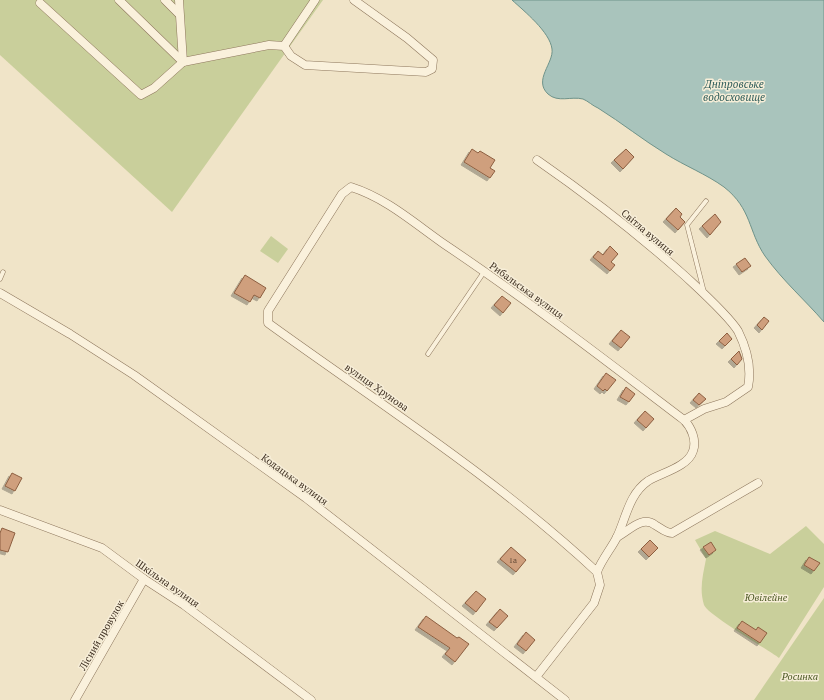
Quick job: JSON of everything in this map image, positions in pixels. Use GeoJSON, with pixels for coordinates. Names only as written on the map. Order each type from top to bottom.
{"type":"FeatureCollection","features":[{"type":"Feature","properties":{"kind":"street"},"geometry":{"type":"LineString","coordinates":[[119,0],[183,62]]}},
{"type":"Feature","properties":{"kind":"street"},"geometry":{"type":"LineString","coordinates":[[165,0],[179,14]]}},
{"type":"Feature","properties":{"kind":"street"},"geometry":{"type":"LineString","coordinates":[[180,0],[179,14],[183,62]]}},
{"type":"Feature","properties":{"kind":"street"},"geometry":{"type":"LineString","coordinates":[[284,46],[315,0]]}},
{"type":"Feature","properties":{"kind":"street"},"geometry":{"type":"LineString","coordinates":[[284,46],[291,56],[305,65],[426,72],[432,69],[433,60],[418,47],[354,0]]}},
{"type":"Feature","properties":{"kind":"street"},"geometry":{"type":"LineString","coordinates":[[40,3],[141,95],[154,88],[183,62],[269,45],[284,46]]}},
{"type":"Feature","properties":{"kind":"street","name":"Світла вулиця"},"geometry":{"type":"LineString","coordinates":[[537,160],[582,191],[651,246],[704,293],[737,330],[748,354],[750,374],[748,387],[726,402],[704,409],[684,420]]}},
{"type":"Feature","properties":{"kind":"street","name":"Рибальська вулиця"},"geometry":{"type":"LineString","coordinates":[[351,187],[365,192],[386,203],[485,271],[684,420],[691,428],[694,444],[693,451],[689,457],[674,469],[647,482],[632,499],[617,537],[601,561],[597,572]]}},
{"type":"Feature","properties":{"kind":"street","name":"вулиця Хрунова"},"geometry":{"type":"LineString","coordinates":[[351,187],[342,194],[268,311],[268,323],[432,438],[572,548],[597,572]]}},
{"type":"Feature","properties":{"kind":"street","name":"Кодацька вулиця"},"geometry":{"type":"LineString","coordinates":[[0,293],[70,334],[134,375],[306,498],[565,700]]}},
{"type":"Feature","properties":{"kind":"street"},"geometry":{"type":"LineString","coordinates":[[617,537],[641,521],[651,521],[667,533],[672,533],[758,483]]}},
{"type":"Feature","properties":{"kind":"street","name":"Шкільна вулиця"},"geometry":{"type":"LineString","coordinates":[[0,510],[102,548],[144,580],[184,605],[311,700]]}},
{"type":"Feature","properties":{"kind":"street"},"geometry":{"type":"LineString","coordinates":[[536,676],[594,603],[600,585],[597,572]]}},
{"type":"Feature","properties":{"kind":"street","name":"Лісний провулок"},"geometry":{"type":"LineString","coordinates":[[75,700],[144,580]]}},
{"type":"Feature","properties":{"kind":"lane"},"geometry":{"type":"LineString","coordinates":[[704,293],[688,225],[706,201]]}},
{"type":"Feature","properties":{"kind":"lane"},"geometry":{"type":"LineString","coordinates":[[428,354],[485,271]]}},
{"type":"Feature","properties":{"kind":"lane"},"geometry":{"type":"LineString","coordinates":[[0,280],[3,272]]}},
{"type":"Feature","properties":{"kind":"green space"},"geometry":{"type":"Polygon","coordinates":[[[0,0],[323,0],[172,212],[0,55],[0,0]]]}},
{"type":"Feature","properties":{"kind":"green space"},"geometry":{"type":"Polygon","coordinates":[[[271,236],[288,249],[278,263],[260,251],[271,236]]]}},
{"type":"Feature","properties":{"kind":"green space","name":"Ювілейне"},"geometry":{"type":"Polygon","coordinates":[[[806,526],[824,544],[824,587],[779,658],[726,624],[704,605],[702,588],[706,559],[695,540],[715,531],[770,554],[806,526]]]}},
{"type":"Feature","properties":{"kind":"green space","name":"Росинка"},"geometry":{"type":"Polygon","coordinates":[[[824,598],[824,700],[754,700],[824,598]]]}},
{"type":"Feature","properties":{"kind":"water","name":"Дніпровське водосховище"},"geometry":{"type":"Polygon","coordinates":[[[512,0],[824,0],[824,322],[779,274],[765,256],[755,238],[745,212],[733,195],[724,187],[666,154],[585,100],[578,98],[560,99],[552,97],[548,94],[544,89],[543,77],[552,54],[550,42],[536,22],[512,0]]]}},
{"type":"Feature","properties":{"kind":"building"},"geometry":{"type":"Polygon","coordinates":[[[472,149],[478,153],[480,151],[495,160],[490,168],[495,171],[490,178],[464,162],[472,149]]]}},
{"type":"Feature","properties":{"kind":"building"},"geometry":{"type":"Polygon","coordinates":[[[626,149],[634,157],[623,169],[614,160],[626,149]]]}},
{"type":"Feature","properties":{"kind":"building"},"geometry":{"type":"Polygon","coordinates":[[[676,208],[682,214],[680,217],[685,222],[678,230],[666,219],[676,208]]]}},
{"type":"Feature","properties":{"kind":"building"},"geometry":{"type":"Polygon","coordinates":[[[715,214],[721,222],[710,235],[702,226],[715,214]]]}},
{"type":"Feature","properties":{"kind":"building"},"geometry":{"type":"Polygon","coordinates":[[[610,246],[618,254],[611,262],[615,265],[610,271],[593,257],[598,251],[603,255],[610,246]]]}},
{"type":"Feature","properties":{"kind":"building"},"geometry":{"type":"Polygon","coordinates":[[[745,258],[751,266],[742,272],[736,264],[745,258]]]}},
{"type":"Feature","properties":{"kind":"building"},"geometry":{"type":"Polygon","coordinates":[[[245,275],[266,288],[260,298],[254,295],[250,302],[234,293],[245,275]]]}},
{"type":"Feature","properties":{"kind":"building"},"geometry":{"type":"Polygon","coordinates":[[[502,296],[511,303],[503,313],[494,305],[502,296]]]}},
{"type":"Feature","properties":{"kind":"building"},"geometry":{"type":"Polygon","coordinates":[[[764,317],[769,321],[762,330],[757,325],[764,317]]]}},
{"type":"Feature","properties":{"kind":"building"},"geometry":{"type":"Polygon","coordinates":[[[621,330],[630,337],[621,348],[612,341],[621,330]]]}},
{"type":"Feature","properties":{"kind":"building"},"geometry":{"type":"Polygon","coordinates":[[[727,333],[732,339],[725,346],[719,341],[727,333]]]}},
{"type":"Feature","properties":{"kind":"building"},"geometry":{"type":"Polygon","coordinates":[[[739,351],[742,359],[737,365],[731,359],[739,351]]]}},
{"type":"Feature","properties":{"kind":"building"},"geometry":{"type":"Polygon","coordinates":[[[606,373],[616,380],[607,391],[605,389],[603,391],[597,386],[606,373]]]}},
{"type":"Feature","properties":{"kind":"building"},"geometry":{"type":"Polygon","coordinates":[[[626,387],[635,394],[629,402],[620,397],[626,387]]]}},
{"type":"Feature","properties":{"kind":"building"},"geometry":{"type":"Polygon","coordinates":[[[699,393],[706,399],[699,405],[693,400],[699,393]]]}},
{"type":"Feature","properties":{"kind":"building"},"geometry":{"type":"Polygon","coordinates":[[[645,411],[654,419],[646,428],[637,420],[645,411]]]}},
{"type":"Feature","properties":{"kind":"building"},"geometry":{"type":"Polygon","coordinates":[[[12,473],[22,478],[15,491],[5,486],[12,473]]]}},
{"type":"Feature","properties":{"kind":"building"},"geometry":{"type":"Polygon","coordinates":[[[2,528],[15,533],[8,552],[0,550],[0,533],[2,528]]]}},
{"type":"Feature","properties":{"kind":"building"},"geometry":{"type":"Polygon","coordinates":[[[650,540],[658,548],[649,557],[641,549],[650,540]]]}},
{"type":"Feature","properties":{"kind":"building"},"geometry":{"type":"Polygon","coordinates":[[[711,542],[716,550],[709,555],[703,547],[711,542]]]}},
{"type":"Feature","properties":{"kind":"building"},"geometry":{"type":"Polygon","coordinates":[[[511,547],[526,560],[516,572],[500,559],[511,547]]]}},
{"type":"Feature","properties":{"kind":"building"},"geometry":{"type":"Polygon","coordinates":[[[809,557],[820,563],[814,571],[804,565],[809,557]]]}},
{"type":"Feature","properties":{"kind":"building"},"geometry":{"type":"Polygon","coordinates":[[[476,591],[486,599],[476,612],[465,603],[476,591]]]}},
{"type":"Feature","properties":{"kind":"building"},"geometry":{"type":"Polygon","coordinates":[[[500,609],[508,616],[497,628],[489,622],[500,609]]]}},
{"type":"Feature","properties":{"kind":"building"},"geometry":{"type":"Polygon","coordinates":[[[426,616],[457,638],[459,637],[469,644],[455,662],[445,654],[450,648],[418,627],[426,616]]]}},
{"type":"Feature","properties":{"kind":"building"},"geometry":{"type":"Polygon","coordinates":[[[742,621],[756,630],[758,627],[767,633],[760,643],[737,628],[742,621]]]}},
{"type":"Feature","properties":{"kind":"building"},"geometry":{"type":"Polygon","coordinates":[[[526,632],[535,640],[526,651],[517,644],[526,632]]]}}]}
